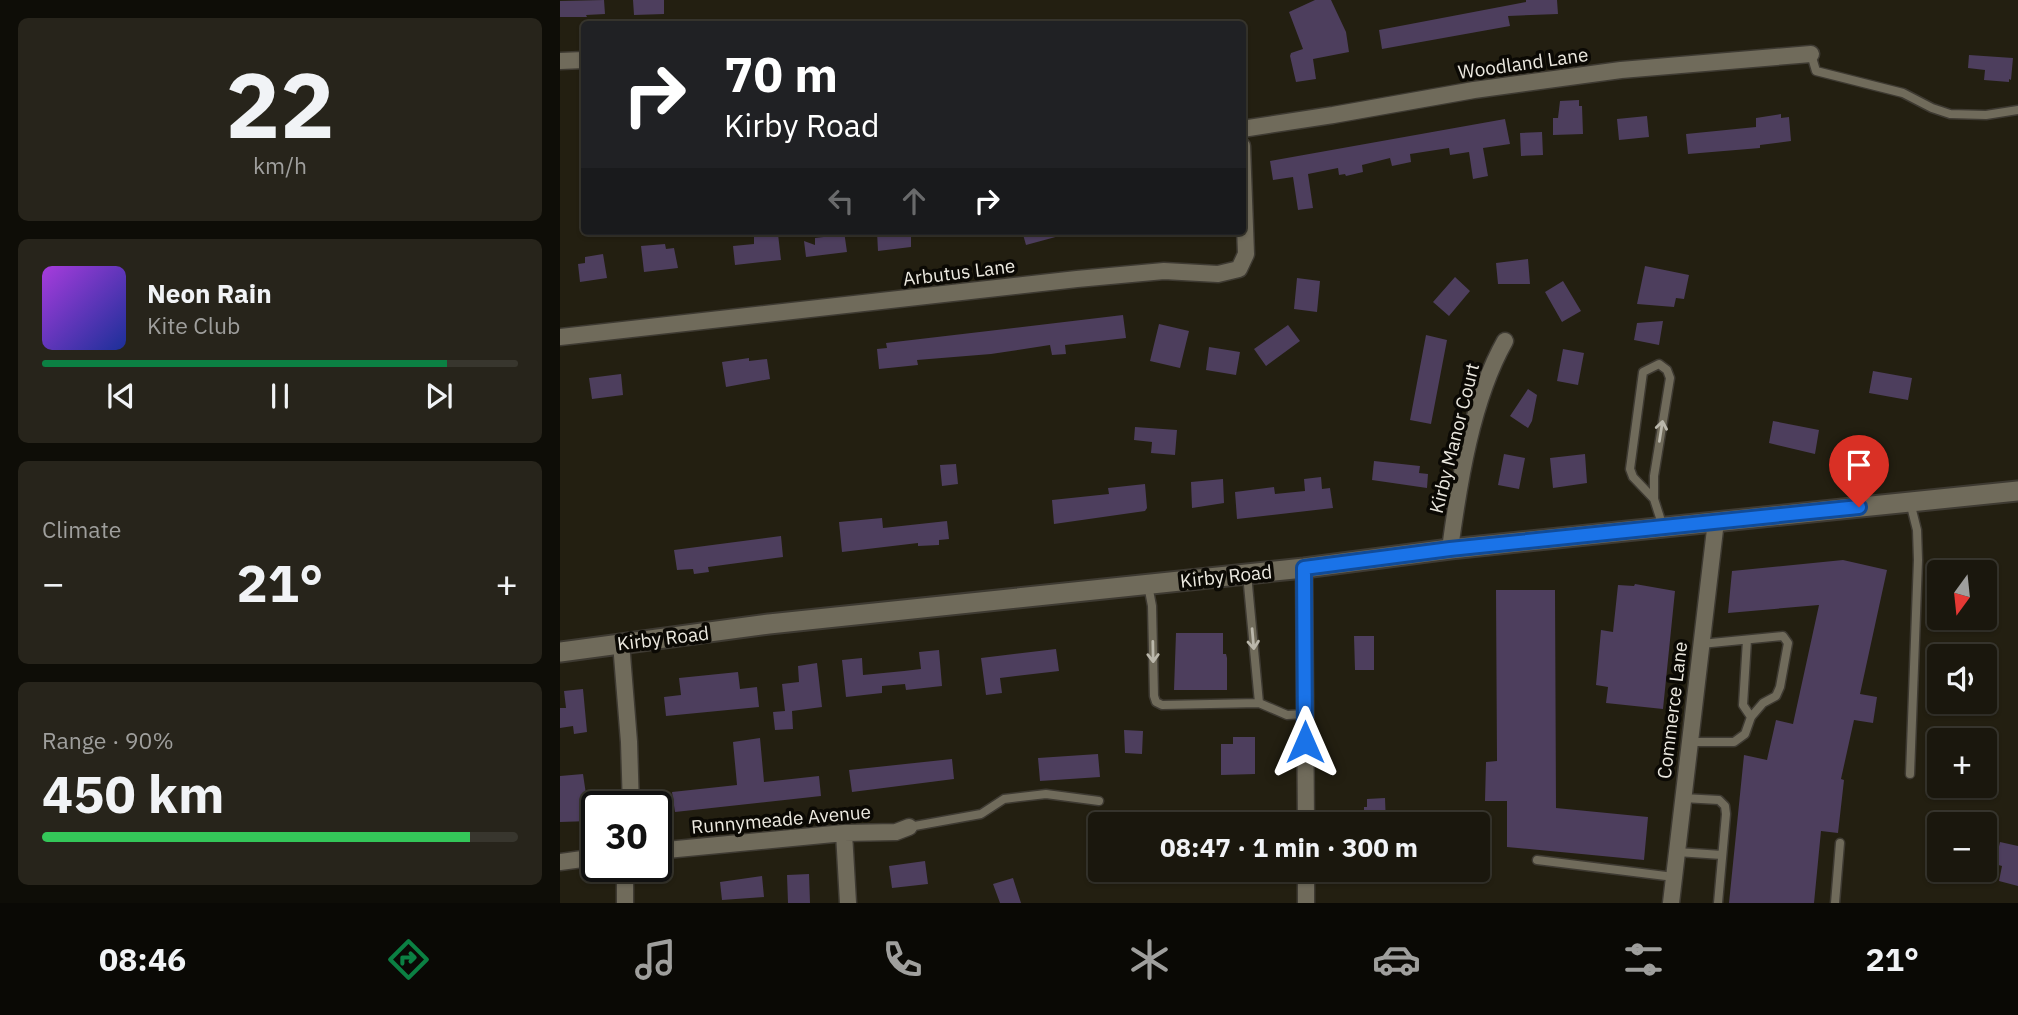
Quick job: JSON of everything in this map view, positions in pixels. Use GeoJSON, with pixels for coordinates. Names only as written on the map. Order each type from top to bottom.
{"type":"FeatureCollection","features":[{"type":"Feature","properties":{"kind":"main road","name":"Kirby Road"},"geometry":{"type":"LineString","coordinates":[[560,652],[769,624],[1304,568],[1450,549],[2018,491]]}},
{"type":"Feature","properties":{"kind":"street","name":"Woodland Lane"},"geometry":{"type":"LineString","coordinates":[[1246,127],[1474,90],[1621,70],[1811,54]]}},
{"type":"Feature","properties":{"kind":"street"},"geometry":{"type":"LineString","coordinates":[[560,61],[581,60]]}},
{"type":"Feature","properties":{"kind":"street","name":"Arbutus Lane"},"geometry":{"type":"LineString","coordinates":[[560,337],[1077,279],[1164,271],[1218,274],[1239,270],[1245,261],[1245,235]]}},
{"type":"Feature","properties":{"kind":"street","name":"Kirby Manor Court"},"geometry":{"type":"LineString","coordinates":[[1450,549],[1457,501],[1479,407],[1489,372],[1505,341]]}},
{"type":"Feature","properties":{"kind":"street","name":"Commerce Lane"},"geometry":{"type":"LineString","coordinates":[[1671,903],[1716,521]]}},
{"type":"Feature","properties":{"kind":"street"},"geometry":{"type":"LineString","coordinates":[[1304,568],[1306,812]]}},
{"type":"Feature","properties":{"kind":"street"},"geometry":{"type":"LineString","coordinates":[[621,643],[631,791]]}},
{"type":"Feature","properties":{"kind":"street","name":"Runnymeade Avenue"},"geometry":{"type":"LineString","coordinates":[[672,849],[844,833],[895,832],[909,828]]}},
{"type":"Feature","properties":{"kind":"street"},"geometry":{"type":"LineString","coordinates":[[844,833],[848,903]]}},
{"type":"Feature","properties":{"kind":"street"},"geometry":{"type":"LineString","coordinates":[[560,862],[581,859]]}},
{"type":"Feature","properties":{"kind":"street"},"geometry":{"type":"LineString","coordinates":[[625,882],[625,903]]}},
{"type":"Feature","properties":{"kind":"street"},"geometry":{"type":"LineString","coordinates":[[1306,882],[1306,903]]}},
{"type":"Feature","properties":{"kind":"lane"},"geometry":{"type":"LineString","coordinates":[[1811,54],[1816,71],[1903,93],[1950,114],[1986,116],[2018,110]]}},
{"type":"Feature","properties":{"kind":"lane"},"geometry":{"type":"LineString","coordinates":[[1654,499],[1633,477],[1630,469],[1643,372],[1659,364],[1667,370],[1670,378],[1654,476],[1654,499],[1663,527]]}},
{"type":"Feature","properties":{"kind":"lane"},"geometry":{"type":"LineString","coordinates":[[1910,502],[1917,530],[1919,560],[1910,774]]}},
{"type":"Feature","properties":{"kind":"lane"},"geometry":{"type":"LineString","coordinates":[[1247,574],[1259,703]]}},
{"type":"Feature","properties":{"kind":"lane"},"geometry":{"type":"LineString","coordinates":[[1148,584],[1152,606],[1156,702],[1176,706],[1259,703],[1287,715],[1305,714]]}},
{"type":"Feature","properties":{"kind":"lane"},"geometry":{"type":"LineString","coordinates":[[1690,742],[1734,742],[1745,734],[1751,717],[1763,703],[1776,696],[1788,643],[1783,636],[1701,644]]}},
{"type":"Feature","properties":{"kind":"lane"},"geometry":{"type":"LineString","coordinates":[[1747,640],[1742,705],[1751,717]]}},
{"type":"Feature","properties":{"kind":"lane"},"geometry":{"type":"LineString","coordinates":[[909,828],[981,814],[1004,799],[1046,794],[1100,801]]}},
{"type":"Feature","properties":{"kind":"lane"},"geometry":{"type":"LineString","coordinates":[[1683,798],[1719,800],[1725,806],[1718,903]]}},
{"type":"Feature","properties":{"kind":"lane"},"geometry":{"type":"LineString","coordinates":[[1835,903],[1840,843]]}},
{"type":"Feature","properties":{"kind":"lane"},"geometry":{"type":"LineString","coordinates":[[1677,852],[1722,855]]}},
{"type":"Feature","properties":{"kind":"lane"},"geometry":{"type":"LineString","coordinates":[[1537,860],[1674,877]]}},
{"type":"Feature","properties":{"kind":"building"},"geometry":{"type":"Polygon","coordinates":[[[604,0],[605,14],[560,17],[560,1],[604,0]]]}},
{"type":"Feature","properties":{"kind":"building"},"geometry":{"type":"Polygon","coordinates":[[[633,0],[664,0],[664,14],[634,15],[633,0]]]}},
{"type":"Feature","properties":{"kind":"building"},"geometry":{"type":"Polygon","coordinates":[[[1315,0],[1331,0],[1346,32],[1349,52],[1313,59],[1316,79],[1296,82],[1290,56],[1291,53],[1303,49],[1289,12],[1315,0]]]}},
{"type":"Feature","properties":{"kind":"building"},"geometry":{"type":"Polygon","coordinates":[[[1526,0],[1557,0],[1558,14],[1508,16],[1510,26],[1382,49],[1379,30],[1526,0]]]}},
{"type":"Feature","properties":{"kind":"building"},"geometry":{"type":"Polygon","coordinates":[[[1969,55],[2013,58],[2011,80],[1984,80],[1985,70],[1968,68],[1969,55]]]}},
{"type":"Feature","properties":{"kind":"building"},"geometry":{"type":"Polygon","coordinates":[[[1579,100],[1579,106],[1582,106],[1583,134],[1553,135],[1553,118],[1558,118],[1560,101],[1579,100]]]}},
{"type":"Feature","properties":{"kind":"building"},"geometry":{"type":"Polygon","coordinates":[[[1781,114],[1781,118],[1789,117],[1791,141],[1760,145],[1760,148],[1688,154],[1686,134],[1756,127],[1756,118],[1781,114]]]}},
{"type":"Feature","properties":{"kind":"building"},"geometry":{"type":"Polygon","coordinates":[[[1647,116],[1649,137],[1619,140],[1617,119],[1647,116]]]}},
{"type":"Feature","properties":{"kind":"building"},"geometry":{"type":"Polygon","coordinates":[[[1505,119],[1510,144],[1483,148],[1488,176],[1473,179],[1469,152],[1450,155],[1449,148],[1410,154],[1411,162],[1392,166],[1390,158],[1362,165],[1363,172],[1346,176],[1339,175],[1338,168],[1308,174],[1313,208],[1298,210],[1293,177],[1273,180],[1270,161],[1505,119]]]}},
{"type":"Feature","properties":{"kind":"building"},"geometry":{"type":"Polygon","coordinates":[[[1542,132],[1543,155],[1521,156],[1520,133],[1542,132]]]}},
{"type":"Feature","properties":{"kind":"building"},"geometry":{"type":"Polygon","coordinates":[[[778,235],[781,260],[735,265],[733,246],[754,244],[754,237],[778,235]]]}},
{"type":"Feature","properties":{"kind":"building"},"geometry":{"type":"Polygon","coordinates":[[[845,235],[847,252],[806,257],[804,241],[815,245],[815,238],[845,235]]]}},
{"type":"Feature","properties":{"kind":"building"},"geometry":{"type":"Polygon","coordinates":[[[877,235],[911,235],[911,247],[878,251],[877,235]]]}},
{"type":"Feature","properties":{"kind":"building"},"geometry":{"type":"Polygon","coordinates":[[[1023,235],[1063,235],[1026,245],[1023,235]]]}},
{"type":"Feature","properties":{"kind":"building"},"geometry":{"type":"Polygon","coordinates":[[[665,244],[666,249],[674,248],[678,268],[644,272],[641,246],[665,244]]]}},
{"type":"Feature","properties":{"kind":"building"},"geometry":{"type":"Polygon","coordinates":[[[603,254],[607,278],[580,282],[578,264],[585,263],[585,257],[603,254]]]}},
{"type":"Feature","properties":{"kind":"building"},"geometry":{"type":"Polygon","coordinates":[[[1528,259],[1530,284],[1498,284],[1496,263],[1528,259]]]}},
{"type":"Feature","properties":{"kind":"building"},"geometry":{"type":"Polygon","coordinates":[[[1645,266],[1689,275],[1684,299],[1676,298],[1674,307],[1637,304],[1645,266]]]}},
{"type":"Feature","properties":{"kind":"building"},"geometry":{"type":"Polygon","coordinates":[[[1455,277],[1470,291],[1449,316],[1433,302],[1455,277]]]}},
{"type":"Feature","properties":{"kind":"building"},"geometry":{"type":"Polygon","coordinates":[[[1297,278],[1320,281],[1317,312],[1294,309],[1297,278]]]}},
{"type":"Feature","properties":{"kind":"building"},"geometry":{"type":"Polygon","coordinates":[[[1563,281],[1581,311],[1562,322],[1545,292],[1563,281]]]}},
{"type":"Feature","properties":{"kind":"building"},"geometry":{"type":"Polygon","coordinates":[[[1123,315],[1126,338],[1065,345],[1066,354],[1052,355],[1050,345],[991,354],[917,360],[918,365],[879,369],[877,349],[887,348],[886,343],[1123,315]]]}},
{"type":"Feature","properties":{"kind":"building"},"geometry":{"type":"Polygon","coordinates":[[[1663,321],[1659,345],[1634,340],[1637,323],[1663,321]]]}},
{"type":"Feature","properties":{"kind":"building"},"geometry":{"type":"Polygon","coordinates":[[[1159,324],[1189,331],[1180,368],[1150,361],[1159,324]]]}},
{"type":"Feature","properties":{"kind":"building"},"geometry":{"type":"Polygon","coordinates":[[[1288,325],[1300,341],[1266,366],[1254,349],[1288,325]]]}},
{"type":"Feature","properties":{"kind":"building"},"geometry":{"type":"Polygon","coordinates":[[[1426,335],[1447,340],[1431,424],[1410,420],[1426,335]]]}},
{"type":"Feature","properties":{"kind":"building"},"geometry":{"type":"Polygon","coordinates":[[[1209,347],[1240,352],[1236,375],[1206,370],[1209,347]]]}},
{"type":"Feature","properties":{"kind":"building"},"geometry":{"type":"Polygon","coordinates":[[[1563,349],[1584,353],[1578,385],[1557,381],[1563,349]]]}},
{"type":"Feature","properties":{"kind":"building"},"geometry":{"type":"Polygon","coordinates":[[[749,358],[749,361],[767,359],[770,379],[726,387],[722,362],[749,358]]]}},
{"type":"Feature","properties":{"kind":"building"},"geometry":{"type":"Polygon","coordinates":[[[1873,371],[1912,378],[1908,400],[1869,393],[1873,371]]]}},
{"type":"Feature","properties":{"kind":"building"},"geometry":{"type":"Polygon","coordinates":[[[621,374],[623,395],[592,399],[589,378],[621,374]]]}},
{"type":"Feature","properties":{"kind":"building"},"geometry":{"type":"Polygon","coordinates":[[[1528,389],[1537,395],[1528,428],[1510,416],[1528,389]]]}},
{"type":"Feature","properties":{"kind":"building"},"geometry":{"type":"Polygon","coordinates":[[[1773,421],[1819,430],[1815,454],[1769,443],[1773,421]]]}},
{"type":"Feature","properties":{"kind":"building"},"geometry":{"type":"Polygon","coordinates":[[[1135,427],[1177,430],[1175,455],[1151,453],[1152,442],[1134,440],[1135,427]]]}},
{"type":"Feature","properties":{"kind":"building"},"geometry":{"type":"Polygon","coordinates":[[[1504,454],[1525,458],[1519,489],[1498,485],[1504,454]]]}},
{"type":"Feature","properties":{"kind":"building"},"geometry":{"type":"Polygon","coordinates":[[[1585,454],[1587,483],[1553,488],[1550,458],[1585,454]]]}},
{"type":"Feature","properties":{"kind":"building"},"geometry":{"type":"Polygon","coordinates":[[[1374,461],[1420,466],[1419,473],[1428,474],[1427,488],[1372,480],[1374,461]]]}},
{"type":"Feature","properties":{"kind":"building"},"geometry":{"type":"Polygon","coordinates":[[[956,464],[958,484],[942,486],[940,465],[956,464]]]}},
{"type":"Feature","properties":{"kind":"building"},"geometry":{"type":"Polygon","coordinates":[[[1321,477],[1322,489],[1330,488],[1333,508],[1237,519],[1235,492],[1274,487],[1275,494],[1305,491],[1304,479],[1321,477]]]}},
{"type":"Feature","properties":{"kind":"building"},"geometry":{"type":"Polygon","coordinates":[[[1223,479],[1224,503],[1192,508],[1191,482],[1223,479]]]}},
{"type":"Feature","properties":{"kind":"building"},"geometry":{"type":"Polygon","coordinates":[[[1145,484],[1145,511],[1054,524],[1052,500],[1109,494],[1108,488],[1145,484]]]}},
{"type":"Feature","properties":{"kind":"building"},"geometry":{"type":"Polygon","coordinates":[[[882,518],[883,528],[947,521],[949,539],[939,540],[939,545],[918,546],[918,543],[842,552],[839,522],[882,518]]]}},
{"type":"Feature","properties":{"kind":"building"},"geometry":{"type":"Polygon","coordinates":[[[781,536],[783,557],[708,567],[709,572],[694,574],[693,569],[677,570],[674,550],[781,536]]]}},
{"type":"Feature","properties":{"kind":"building"},"geometry":{"type":"Polygon","coordinates":[[[1843,560],[1887,570],[1860,694],[1877,697],[1873,723],[1854,720],[1841,779],[1844,780],[1838,833],[1821,831],[1814,903],[1729,903],[1744,755],[1767,760],[1776,720],[1793,724],[1819,605],[1728,613],[1732,571],[1843,560]]]}},
{"type":"Feature","properties":{"kind":"building"},"geometry":{"type":"Polygon","coordinates":[[[1635,584],[1675,591],[1663,709],[1606,703],[1608,687],[1596,685],[1601,630],[1613,632],[1618,585],[1635,584]]]}},
{"type":"Feature","properties":{"kind":"building"},"geometry":{"type":"Polygon","coordinates":[[[1496,590],[1555,590],[1556,808],[1648,817],[1644,860],[1507,847],[1507,801],[1485,801],[1486,762],[1497,761],[1496,590]]]}},
{"type":"Feature","properties":{"kind":"building"},"geometry":{"type":"Polygon","coordinates":[[[1176,633],[1223,633],[1223,654],[1226,654],[1227,658],[1227,690],[1174,690],[1176,633]]]}},
{"type":"Feature","properties":{"kind":"building"},"geometry":{"type":"Polygon","coordinates":[[[1354,636],[1374,636],[1374,670],[1355,670],[1354,636]]]}},
{"type":"Feature","properties":{"kind":"building"},"geometry":{"type":"Polygon","coordinates":[[[1056,649],[1059,671],[1000,678],[1002,693],[986,695],[981,658],[1056,649]]]}},
{"type":"Feature","properties":{"kind":"building"},"geometry":{"type":"Polygon","coordinates":[[[939,650],[942,686],[906,690],[905,684],[882,686],[882,693],[846,697],[842,660],[862,658],[863,675],[904,671],[921,669],[919,652],[939,650]]]}},
{"type":"Feature","properties":{"kind":"building"},"geometry":{"type":"Polygon","coordinates":[[[817,663],[822,707],[792,711],[793,729],[775,730],[773,712],[785,711],[782,684],[799,682],[798,666],[817,663]]]}},
{"type":"Feature","properties":{"kind":"building"},"geometry":{"type":"Polygon","coordinates":[[[738,672],[740,689],[757,687],[759,707],[666,716],[664,697],[681,695],[679,678],[738,672]]]}},
{"type":"Feature","properties":{"kind":"building"},"geometry":{"type":"Polygon","coordinates":[[[583,689],[587,732],[574,734],[573,726],[560,728],[560,708],[566,708],[564,691],[583,689]]]}},
{"type":"Feature","properties":{"kind":"building"},"geometry":{"type":"Polygon","coordinates":[[[1124,730],[1143,731],[1142,754],[1125,753],[1124,730]]]}},
{"type":"Feature","properties":{"kind":"building"},"geometry":{"type":"Polygon","coordinates":[[[1233,737],[1255,737],[1255,774],[1221,775],[1221,744],[1233,744],[1233,737]]]}},
{"type":"Feature","properties":{"kind":"building"},"geometry":{"type":"Polygon","coordinates":[[[760,738],[764,782],[819,776],[821,796],[675,812],[672,792],[737,785],[733,742],[760,738]]]}},
{"type":"Feature","properties":{"kind":"building"},"geometry":{"type":"Polygon","coordinates":[[[1098,754],[1100,777],[1040,781],[1038,758],[1098,754]]]}},
{"type":"Feature","properties":{"kind":"building"},"geometry":{"type":"Polygon","coordinates":[[[952,759],[954,779],[852,792],[849,770],[952,759]]]}},
{"type":"Feature","properties":{"kind":"building"},"geometry":{"type":"Polygon","coordinates":[[[583,774],[586,791],[581,791],[581,821],[560,822],[560,776],[583,774]]]}},
{"type":"Feature","properties":{"kind":"building"},"geometry":{"type":"Polygon","coordinates":[[[1385,798],[1386,812],[1364,812],[1367,799],[1385,798]]]}},
{"type":"Feature","properties":{"kind":"building"},"geometry":{"type":"Polygon","coordinates":[[[2000,842],[2018,846],[2018,886],[1999,881],[2002,866],[1997,865],[2000,842]]]}},
{"type":"Feature","properties":{"kind":"building"},"geometry":{"type":"Polygon","coordinates":[[[925,861],[928,884],[892,888],[889,866],[925,861]]]}},
{"type":"Feature","properties":{"kind":"building"},"geometry":{"type":"Polygon","coordinates":[[[809,874],[810,903],[788,903],[787,875],[809,874]]]}},
{"type":"Feature","properties":{"kind":"building"},"geometry":{"type":"Polygon","coordinates":[[[762,876],[764,897],[722,900],[720,882],[762,876]]]}},
{"type":"Feature","properties":{"kind":"building"},"geometry":{"type":"Polygon","coordinates":[[[1013,878],[1021,903],[1000,903],[993,884],[1013,878]]]}},
{"type":"Feature","properties":{"kind":"route"},"geometry":{"type":"LineString","coordinates":[[1305,742],[1304,568],[1450,549],[1859,507]]}}]}
